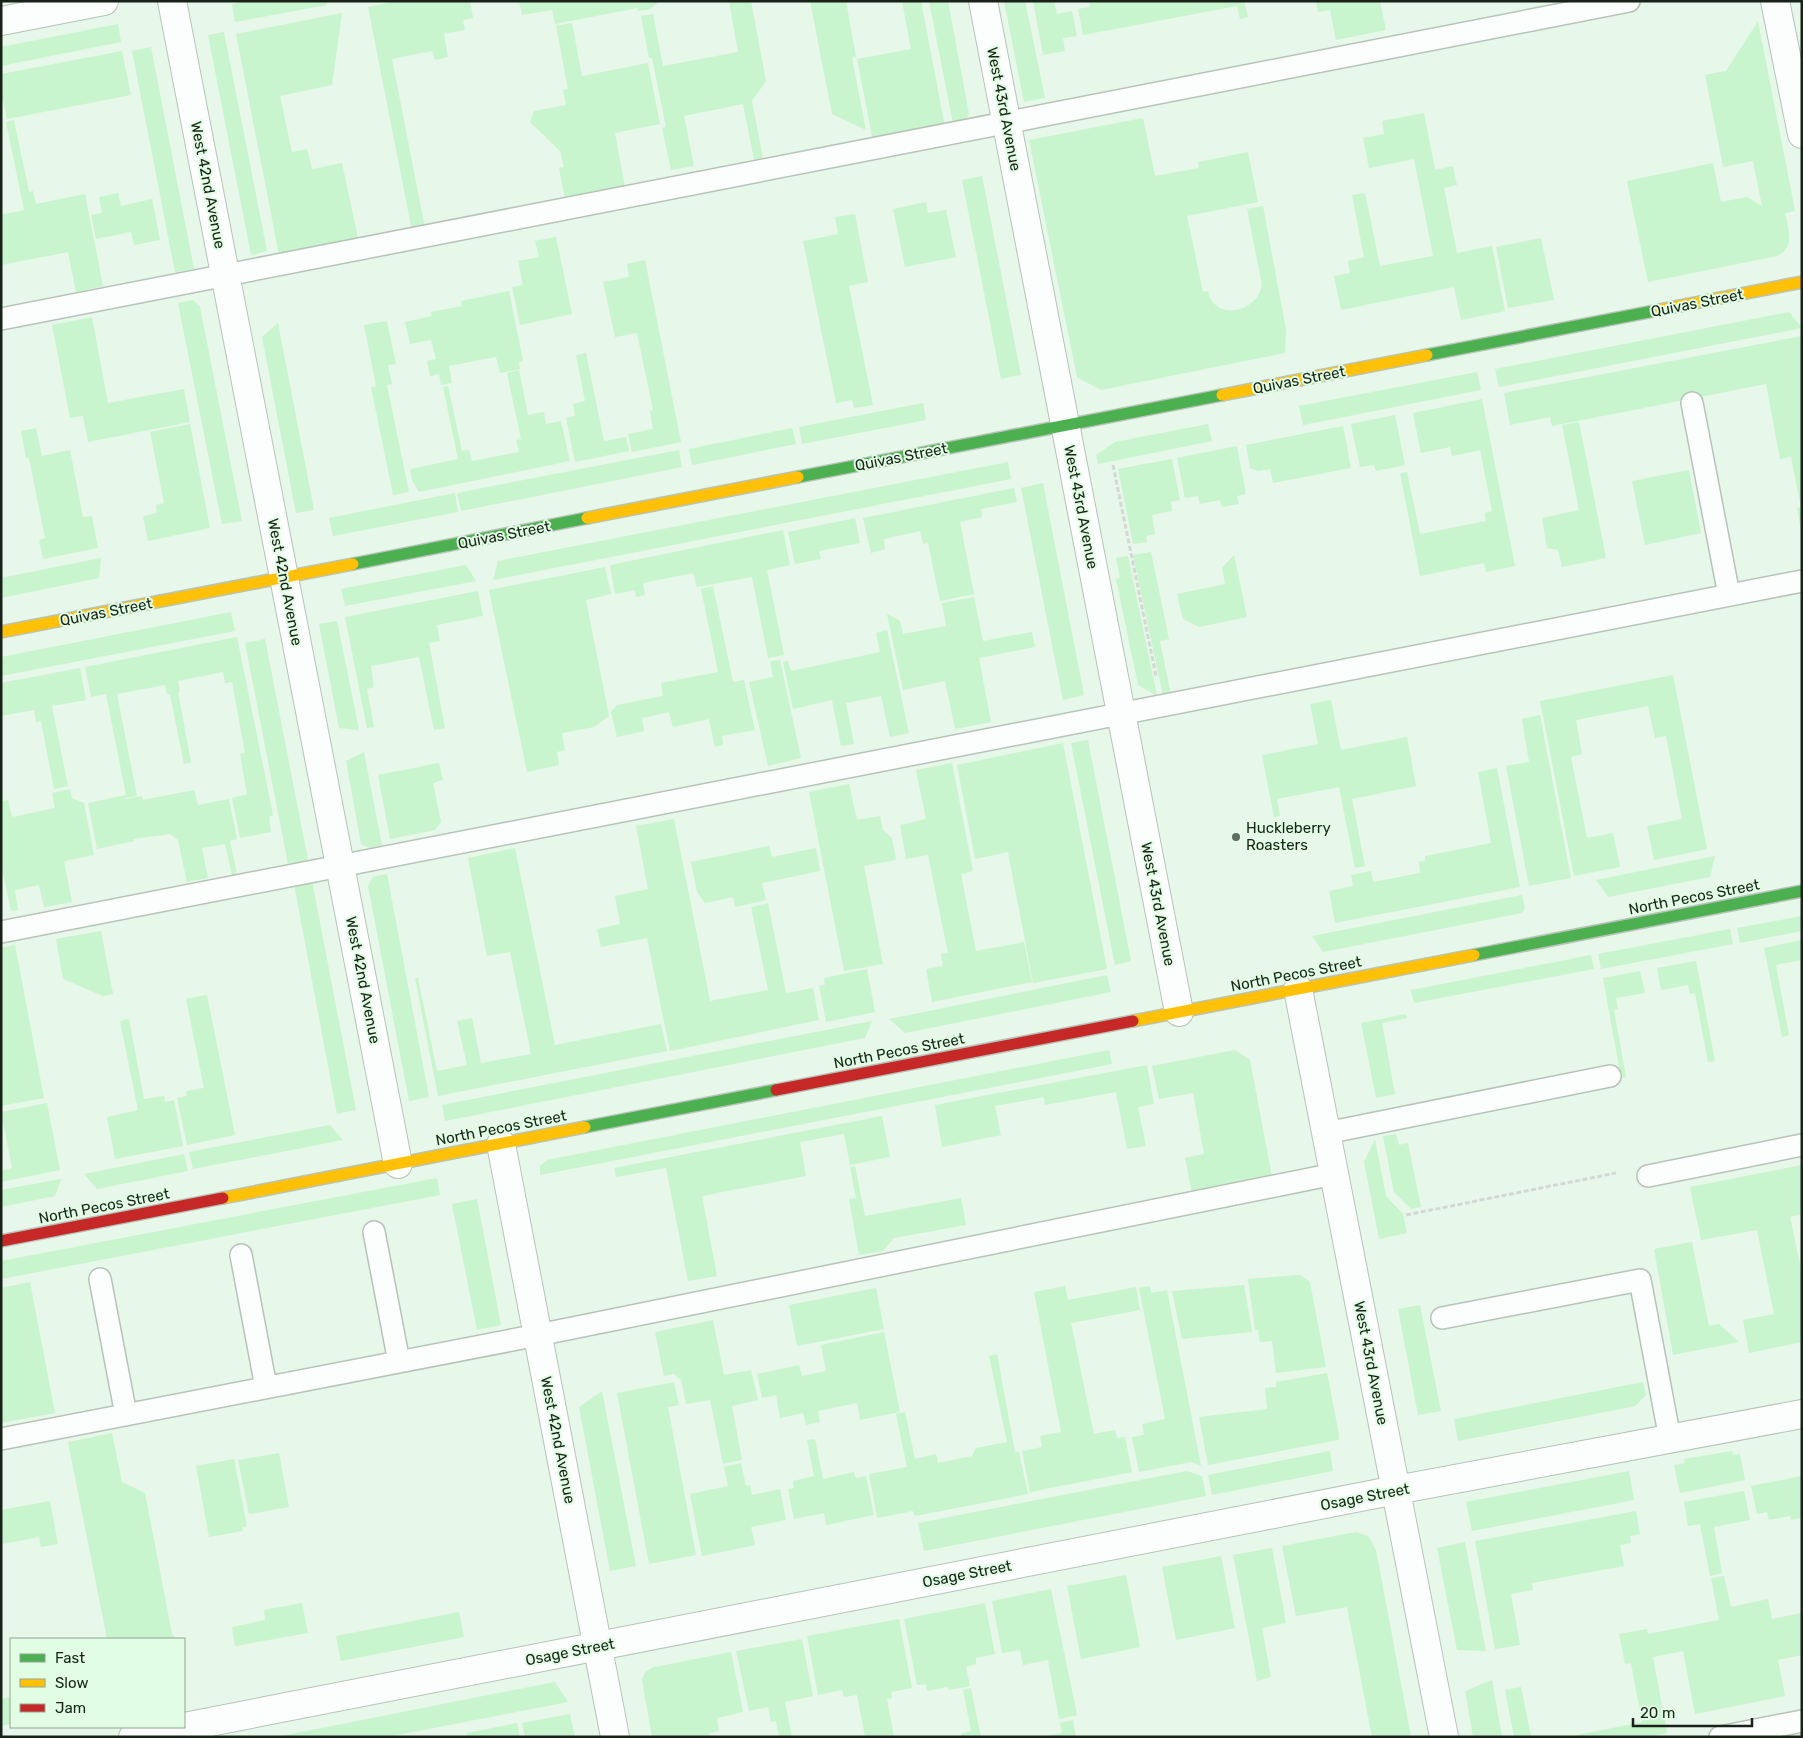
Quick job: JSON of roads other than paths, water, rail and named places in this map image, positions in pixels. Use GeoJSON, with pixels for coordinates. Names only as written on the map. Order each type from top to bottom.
{"type":"FeatureCollection","features":[{"type":"Feature","properties":{"kind":"main road","name":"Quivas Street"},"geometry":{"type":"LineString","coordinates":[[1,632],[1802,282]]}},
{"type":"Feature","properties":{"kind":"main road","name":"North Pecos Street"},"geometry":{"type":"LineString","coordinates":[[1,1241],[1802,891]]}},
{"type":"Feature","properties":{"kind":"street"},"geometry":{"type":"LineString","coordinates":[[1,21],[104,1]]}},
{"type":"Feature","properties":{"kind":"street","name":"West 42nd Avenue"},"geometry":{"type":"LineString","coordinates":[[172,1],[398,1164]]}},
{"type":"Feature","properties":{"kind":"street","name":"West 43rd Avenue"},"geometry":{"type":"LineString","coordinates":[[983,1],[1179,1012]]}},
{"type":"Feature","properties":{"kind":"street"},"geometry":{"type":"LineString","coordinates":[[1775,1],[1795,67],[1802,134]]}},
{"type":"Feature","properties":{"kind":"street","name":"West 43rd Avenue"},"geometry":{"type":"LineString","coordinates":[[1298,989],[1444,1737]]}},
{"type":"Feature","properties":{"kind":"street","name":"West 42nd Avenue"},"geometry":{"type":"LineString","coordinates":[[501,1144],[614,1737]]}},
{"type":"Feature","properties":{"kind":"street","name":"Osage Street"},"geometry":{"type":"LineString","coordinates":[[185,1727],[1396,1490],[1802,1414]]}},
{"type":"Feature","properties":{"kind":"street","name":"Osage Street"},"geometry":{"type":"LineString","coordinates":[[133,1737],[179,1728]]}},
{"type":"Feature","properties":{"kind":"lane"},"geometry":{"type":"LineString","coordinates":[[1,319],[1629,1]]}},
{"type":"Feature","properties":{"kind":"lane"},"geometry":{"type":"LineString","coordinates":[[1692,403],[1728,596]]}},
{"type":"Feature","properties":{"kind":"lane"},"geometry":{"type":"LineString","coordinates":[[1,932],[1802,581]]}},
{"type":"Feature","properties":{"kind":"lane"},"geometry":{"type":"LineString","coordinates":[[1326,1132],[1610,1076]]}},
{"type":"Feature","properties":{"kind":"lane"},"geometry":{"type":"LineString","coordinates":[[1648,1176],[1802,1145]]}},
{"type":"Feature","properties":{"kind":"lane"},"geometry":{"type":"LineString","coordinates":[[1,1439],[538,1335],[1334,1174]]}},
{"type":"Feature","properties":{"kind":"lane"},"geometry":{"type":"LineString","coordinates":[[374,1232],[399,1362]]}},
{"type":"Feature","properties":{"kind":"lane"},"geometry":{"type":"LineString","coordinates":[[241,1255],[266,1388]]}},
{"type":"Feature","properties":{"kind":"lane"},"geometry":{"type":"LineString","coordinates":[[100,1279],[126,1415]]}},
{"type":"Feature","properties":{"kind":"lane"},"geometry":{"type":"LineString","coordinates":[[1442,1318],[1640,1280],[1670,1439]]}},
{"type":"Feature","properties":{"kind":"lane"},"geometry":{"type":"LineString","coordinates":[[1720,1737],[1802,1721]]}},
{"type":"Feature","properties":{"kind":"place","name":"Huckleberry Roasters"},"geometry":{"type":"Point","coordinates":[1236,837]}}]}
